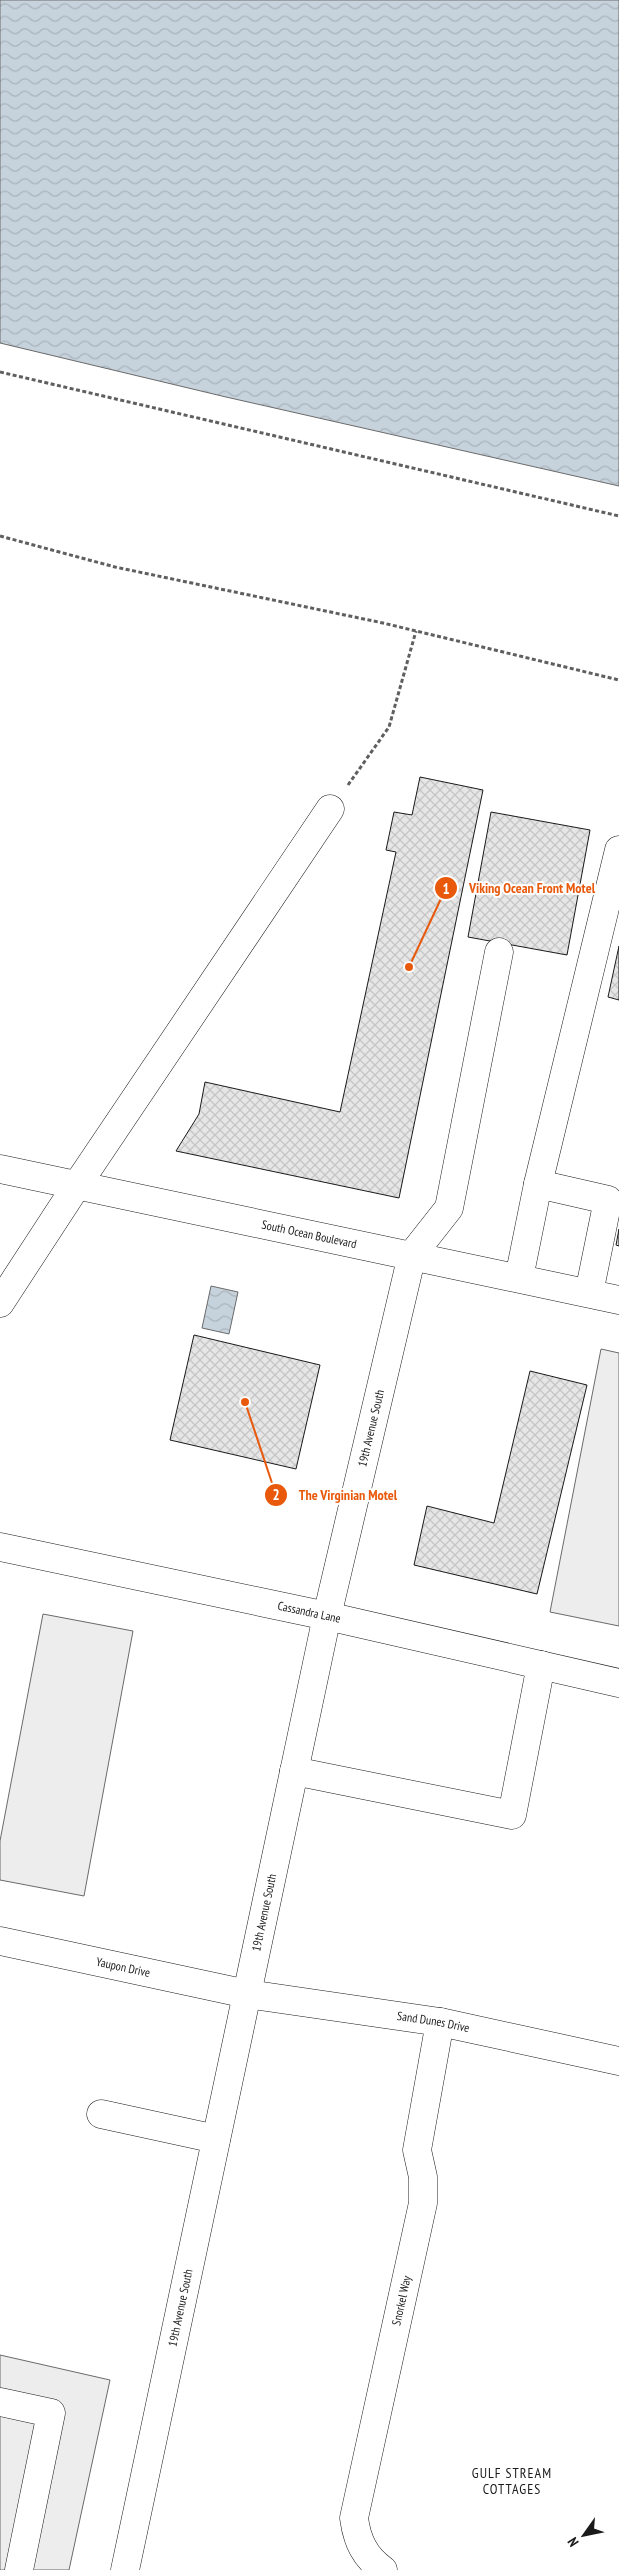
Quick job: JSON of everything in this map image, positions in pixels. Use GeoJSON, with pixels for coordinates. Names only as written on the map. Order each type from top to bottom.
{"type":"FeatureCollection","features":[{"type":"Feature","properties":{"kind":"street"},"geometry":{"type":"LineString","coordinates":[[0,1303],[77,1185],[330,809]]}},
{"type":"Feature","properties":{"kind":"street"},"geometry":{"type":"LineString","coordinates":[[519,1278],[538,1184],[619,850]]}},
{"type":"Feature","properties":{"kind":"street"},"geometry":{"type":"LineString","coordinates":[[412,1255],[449,1208],[499,952]]}},
{"type":"Feature","properties":{"kind":"street","name":"South Ocean Boulevard"},"geometry":{"type":"LineString","coordinates":[[0,1169],[619,1300]]}},
{"type":"Feature","properties":{"kind":"street"},"geometry":{"type":"LineString","coordinates":[[538,1184],[608,1200],[589,1294]]}},
{"type":"Feature","properties":{"kind":"street","name":"19th Avenue South"},"geometry":{"type":"LineString","coordinates":[[125,2570],[327,1616],[412,1255]]}},
{"type":"Feature","properties":{"kind":"street","name":"Cassandra Lane"},"geometry":{"type":"LineString","coordinates":[[0,1547],[327,1616],[619,1683]]}},
{"type":"Feature","properties":{"kind":"street"},"geometry":{"type":"LineString","coordinates":[[294,1771],[512,1815],[541,1665]]}},
{"type":"Feature","properties":{"kind":"street","name":"Yaupon Drive"},"geometry":{"type":"LineString","coordinates":[[0,1941],[247,1994]]}},
{"type":"Feature","properties":{"kind":"street","name":"Sand Dunes Drive"},"geometry":{"type":"LineString","coordinates":[[247,1994],[440,2022],[619,2061]]}},
{"type":"Feature","properties":{"kind":"street","name":"Snorkel Way"},"geometry":{"type":"LineString","coordinates":[[383,2570],[371,2562],[362,2549],[356,2533],[354,2518],[423,2203],[423,2177],[417,2150],[440,2022]]}},
{"type":"Feature","properties":{"kind":"street"},"geometry":{"type":"LineString","coordinates":[[101,2114],[216,2139]]}},
{"type":"Feature","properties":{"kind":"street"},"geometry":{"type":"LineString","coordinates":[[0,2402],[52,2413],[18,2570]]}},
{"type":"Feature","properties":{"kind":"path"},"geometry":{"type":"LineString","coordinates":[[0,372],[619,516]]}},
{"type":"Feature","properties":{"kind":"path"},"geometry":{"type":"LineString","coordinates":[[0,536],[115,567],[416,631],[619,680]]}},
{"type":"Feature","properties":{"kind":"path"},"geometry":{"type":"LineString","coordinates":[[330,809],[389,727],[416,631]]}},
{"type":"Feature","properties":{"kind":"shaded area"},"geometry":{"type":"Polygon","coordinates":[[[601,1349],[619,1353],[619,1626],[550,1612],[601,1349]]]}},
{"type":"Feature","properties":{"kind":"shaded area"},"geometry":{"type":"Polygon","coordinates":[[[43,1614],[133,1631],[84,1896],[0,1880],[0,1841],[43,1614]]]}},
{"type":"Feature","properties":{"kind":"shaded area"},"geometry":{"type":"Polygon","coordinates":[[[0,2355],[110,2380],[69,2570],[0,2570],[0,2355]]]}},
{"type":"Feature","properties":{"kind":"water"},"geometry":{"type":"Polygon","coordinates":[[[0,0],[619,0],[619,486],[226,397],[0,343],[0,0]]]}},
{"type":"Feature","properties":{"kind":"water"},"geometry":{"type":"Polygon","coordinates":[[[211,1286],[238,1292],[229,1334],[202,1328],[211,1286]]]}},
{"type":"Feature","properties":{"kind":"building"},"geometry":{"type":"Polygon","coordinates":[[[420,777],[483,790],[399,1198],[176,1151],[199,1114],[205,1082],[340,1112],[396,852],[386,850],[394,812],[412,815],[420,777]]]}},
{"type":"Feature","properties":{"kind":"building"},"geometry":{"type":"Polygon","coordinates":[[[491,812],[590,830],[567,955],[468,937],[491,812]]]}},
{"type":"Feature","properties":{"kind":"building"},"geometry":{"type":"Polygon","coordinates":[[[619,946],[619,1000],[608,997],[619,946]]]}},
{"type":"Feature","properties":{"kind":"building"},"geometry":{"type":"Polygon","coordinates":[[[619,1229],[619,1246],[616,1245],[619,1229]]]}},
{"type":"Feature","properties":{"kind":"building"},"geometry":{"type":"Polygon","coordinates":[[[194,1335],[320,1365],[296,1469],[170,1440],[194,1335]]]}},
{"type":"Feature","properties":{"kind":"building"},"geometry":{"type":"Polygon","coordinates":[[[530,1371],[587,1385],[537,1594],[414,1565],[427,1506],[494,1523],[530,1371]]]}},
{"type":"Feature","properties":{"kind":"place","name":"Viking Ocean Front Motel"},"geometry":{"type":"Point","coordinates":[409,967]}},
{"type":"Feature","properties":{"kind":"place","name":"The Virginian Motel"},"geometry":{"type":"Point","coordinates":[245,1402]}},
{"type":"Feature","properties":{"kind":"district","name":"GULF STREAM COTTAGES"},"geometry":{"type":"Point","coordinates":[512,2482]}}]}
